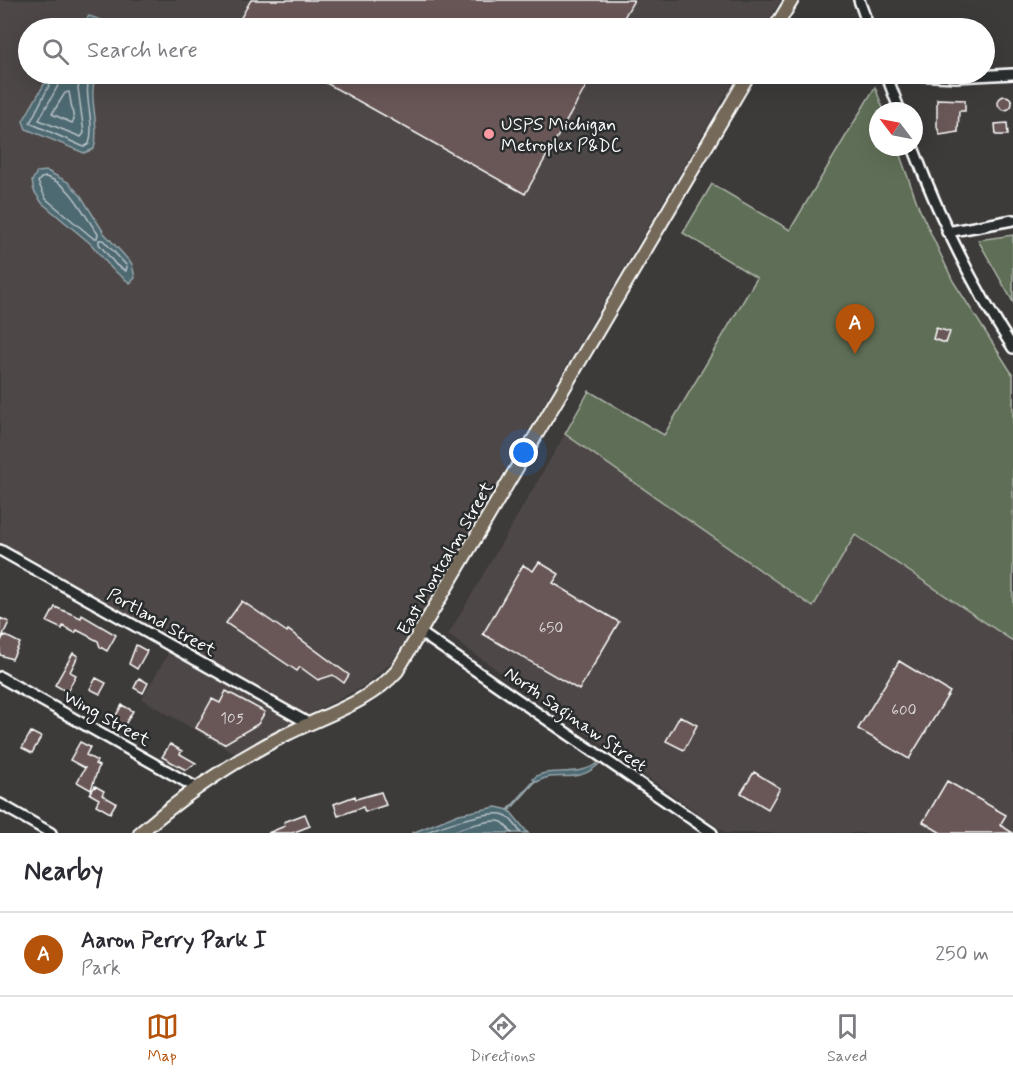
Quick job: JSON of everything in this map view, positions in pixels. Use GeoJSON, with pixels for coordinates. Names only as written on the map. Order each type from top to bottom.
{"type":"FeatureCollection","features":[{"type":"Feature","properties":{"kind":"main road"},"geometry":{"type":"LineString","coordinates":[[781,18],[792,0]]}},
{"type":"Feature","properties":{"kind":"main road","name":"East Montcalm Street"},"geometry":{"type":"LineString","coordinates":[[140,833],[197,788],[245,757],[381,686],[402,664],[743,84]]}},
{"type":"Feature","properties":{"kind":"street"},"geometry":{"type":"LineString","coordinates":[[859,0],[865,18]]}},
{"type":"Feature","properties":{"kind":"street"},"geometry":{"type":"LineString","coordinates":[[995,75],[1013,74]]}},
{"type":"Feature","properties":{"kind":"street"},"geometry":{"type":"LineString","coordinates":[[890,84],[897,102]]}},
{"type":"Feature","properties":{"kind":"street"},"geometry":{"type":"LineString","coordinates":[[917,156],[947,232],[979,294],[1013,348]]}},
{"type":"Feature","properties":{"kind":"street"},"geometry":{"type":"LineString","coordinates":[[947,232],[1013,220]]}},
{"type":"Feature","properties":{"kind":"street","name":"Portland Street"},"geometry":{"type":"LineString","coordinates":[[0,550],[308,723]]}},
{"type":"Feature","properties":{"kind":"street","name":"North Saginaw Street"},"geometry":{"type":"LineString","coordinates":[[421,633],[712,833]]}},
{"type":"Feature","properties":{"kind":"street","name":"Wing Street"},"geometry":{"type":"LineString","coordinates":[[0,677],[197,788]]}},
{"type":"Feature","properties":{"kind":"street"},"geometry":{"type":"LineString","coordinates":[[0,804],[51,833]]}},
{"type":"Feature","properties":{"kind":"shaded area"},"geometry":{"type":"Polygon","coordinates":[[[0,0],[781,0],[770,18],[18,18],[18,84],[732,84],[392,662],[366,685],[234,753],[142,699],[169,652],[193,665],[199,655],[0,543],[0,0]]]}},
{"type":"Feature","properties":{"kind":"shaded area"},"geometry":{"type":"Polygon","coordinates":[[[565,434],[813,607],[855,535],[1013,641],[1013,833],[726,833],[448,635],[565,434]]]}},
{"type":"Feature","properties":{"kind":"green space"},"geometry":{"type":"Polygon","coordinates":[[[875,87],[881,102],[869,102],[869,156],[900,156],[919,208],[953,281],[1013,375],[1013,641],[855,535],[813,607],[565,434],[589,391],[664,435],[757,278],[683,233],[712,184],[790,230],[875,87]]]}},
{"type":"Feature","properties":{"kind":"green space"},"geometry":{"type":"Polygon","coordinates":[[[1013,235],[1013,302],[978,240],[1013,235]]]}},
{"type":"Feature","properties":{"kind":"water"},"geometry":{"type":"Polygon","coordinates":[[[44,84],[94,84],[96,129],[94,149],[84,153],[26,129],[23,121],[44,84]]]}},
{"type":"Feature","properties":{"kind":"water"},"geometry":{"type":"Polygon","coordinates":[[[47,171],[68,182],[81,196],[104,233],[132,264],[135,278],[130,283],[112,269],[91,244],[42,203],[34,191],[32,181],[37,172],[47,171]]]}},
{"type":"Feature","properties":{"kind":"water"},"geometry":{"type":"Polygon","coordinates":[[[598,765],[581,775],[544,778],[537,782],[533,779],[545,773],[579,770],[598,765]]]}},
{"type":"Feature","properties":{"kind":"water"},"geometry":{"type":"Polygon","coordinates":[[[496,807],[509,810],[528,833],[412,833],[459,814],[496,807]]]}},
{"type":"Feature","properties":{"kind":"building"},"geometry":{"type":"Polygon","coordinates":[[[251,0],[634,0],[624,18],[241,18],[251,0]]]}},
{"type":"Feature","properties":{"kind":"building","name":"USPS Michigan Metroplex P&DC"},"geometry":{"type":"Polygon","coordinates":[[[328,84],[587,84],[525,194],[328,84]]]}},
{"type":"Feature","properties":{"kind":"building"},"geometry":{"type":"Polygon","coordinates":[[[1002,96],[1008,96],[1012,103],[1008,110],[1002,110],[998,106],[998,100],[1002,96]]]}},
{"type":"Feature","properties":{"kind":"building"},"geometry":{"type":"Polygon","coordinates":[[[937,99],[965,100],[965,111],[959,111],[958,132],[940,135],[937,127],[937,99]]]}},
{"type":"Feature","properties":{"kind":"building"},"geometry":{"type":"Polygon","coordinates":[[[1007,123],[1008,135],[996,135],[995,124],[1007,123]]]}},
{"type":"Feature","properties":{"kind":"building"},"geometry":{"type":"Polygon","coordinates":[[[936,328],[950,332],[946,343],[933,339],[936,328]]]}},
{"type":"Feature","properties":{"kind":"building"},"geometry":{"type":"Polygon","coordinates":[[[539,562],[559,574],[553,583],[619,622],[579,690],[483,634],[523,565],[533,571],[539,562]]]}},
{"type":"Feature","properties":{"kind":"building"},"geometry":{"type":"Polygon","coordinates":[[[242,601],[287,632],[288,630],[349,675],[344,683],[333,675],[318,680],[300,667],[297,671],[226,623],[242,601]]]}},
{"type":"Feature","properties":{"kind":"building"},"geometry":{"type":"Polygon","coordinates":[[[55,607],[81,618],[82,615],[116,635],[107,651],[100,647],[98,641],[77,630],[75,633],[63,626],[62,629],[47,622],[55,607]]]}},
{"type":"Feature","properties":{"kind":"building"},"geometry":{"type":"Polygon","coordinates":[[[0,618],[9,622],[0,641],[0,618]]]}},
{"type":"Feature","properties":{"kind":"building"},"geometry":{"type":"Polygon","coordinates":[[[4,635],[20,643],[12,659],[0,655],[0,643],[4,635]]]}},
{"type":"Feature","properties":{"kind":"building"},"geometry":{"type":"Polygon","coordinates":[[[136,645],[147,651],[137,669],[129,664],[136,645]]]}},
{"type":"Feature","properties":{"kind":"building"},"geometry":{"type":"Polygon","coordinates":[[[73,653],[78,656],[70,672],[76,675],[67,692],[55,685],[73,653]]]}},
{"type":"Feature","properties":{"kind":"building"},"geometry":{"type":"Polygon","coordinates":[[[899,661],[950,692],[909,759],[858,729],[899,661]]]}},
{"type":"Feature","properties":{"kind":"building"},"geometry":{"type":"Polygon","coordinates":[[[96,678],[106,683],[100,694],[90,689],[96,678]]]}},
{"type":"Feature","properties":{"kind":"building"},"geometry":{"type":"Polygon","coordinates":[[[139,678],[148,683],[143,693],[134,688],[139,678]]]}},
{"type":"Feature","properties":{"kind":"building"},"geometry":{"type":"Polygon","coordinates":[[[226,691],[265,712],[258,724],[224,744],[196,728],[212,699],[220,703],[226,691]]]}},
{"type":"Feature","properties":{"kind":"building"},"geometry":{"type":"Polygon","coordinates":[[[122,705],[133,711],[123,728],[112,722],[122,705]]]}},
{"type":"Feature","properties":{"kind":"building"},"geometry":{"type":"Polygon","coordinates":[[[680,716],[697,725],[684,750],[666,741],[680,716]]]}},
{"type":"Feature","properties":{"kind":"building"},"geometry":{"type":"Polygon","coordinates":[[[31,732],[41,737],[32,753],[22,748],[31,732]]]}},
{"type":"Feature","properties":{"kind":"building"},"geometry":{"type":"Polygon","coordinates":[[[80,742],[90,747],[86,755],[97,761],[95,764],[99,766],[91,790],[77,782],[85,768],[70,760],[80,742]]]}},
{"type":"Feature","properties":{"kind":"building"},"geometry":{"type":"Polygon","coordinates":[[[170,744],[182,751],[180,754],[196,763],[186,770],[162,757],[170,744]]]}},
{"type":"Feature","properties":{"kind":"building"},"geometry":{"type":"Polygon","coordinates":[[[754,772],[780,788],[768,809],[741,793],[754,772]]]}},
{"type":"Feature","properties":{"kind":"building"},"geometry":{"type":"Polygon","coordinates":[[[947,781],[1006,815],[1000,825],[1013,833],[941,833],[923,822],[947,781]]]}},
{"type":"Feature","properties":{"kind":"building"},"geometry":{"type":"Polygon","coordinates":[[[95,786],[104,791],[102,795],[116,803],[110,813],[96,805],[99,799],[90,794],[95,786]]]}},
{"type":"Feature","properties":{"kind":"building"},"geometry":{"type":"Polygon","coordinates":[[[381,792],[386,805],[365,812],[363,807],[338,816],[334,804],[355,796],[356,799],[381,792]]]}},
{"type":"Feature","properties":{"kind":"building"},"geometry":{"type":"Polygon","coordinates":[[[305,814],[310,826],[292,833],[268,833],[285,826],[284,822],[305,814]]]}},
{"type":"Feature","properties":{"kind":"waterway"},"geometry":{"type":"LineString","coordinates":[[509,810],[535,781]]}},
{"type":"Feature","properties":{"kind":"place","name":"USPS Michigan Metroplex P&DC"},"geometry":{"type":"Point","coordinates":[489,134]}},
{"type":"Feature","properties":{"kind":"place","name":"Aaron Perry Park I"},"geometry":{"type":"Point","coordinates":[855,354]}}]}
